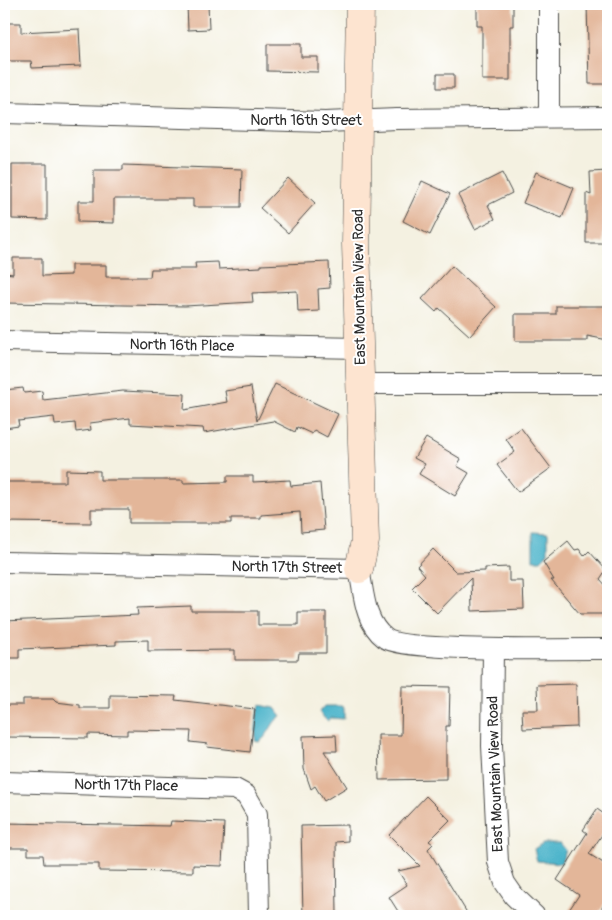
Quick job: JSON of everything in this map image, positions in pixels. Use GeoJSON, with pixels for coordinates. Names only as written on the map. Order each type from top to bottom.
{"type":"FeatureCollection","features":[{"type":"Feature","properties":{"kind":"street","name":"East Mountain View Road"},"geometry":{"type":"LineString","coordinates":[[359,569],[365,541],[362,384],[356,244],[360,4]]}},
{"type":"Feature","properties":{"kind":"street"},"geometry":{"type":"LineString","coordinates":[[549,4],[549,117]]}},
{"type":"Feature","properties":{"kind":"street","name":"North 16th Street"},"geometry":{"type":"LineString","coordinates":[[4,113],[325,122],[608,117]]}},
{"type":"Feature","properties":{"kind":"street","name":"North 16th Place"},"geometry":{"type":"LineString","coordinates":[[4,341],[360,348]]}},
{"type":"Feature","properties":{"kind":"street"},"geometry":{"type":"LineString","coordinates":[[362,384],[608,384]]}},
{"type":"Feature","properties":{"kind":"street","name":"North 17th Street"},"geometry":{"type":"LineString","coordinates":[[4,562],[359,569],[369,620],[386,639],[409,644],[493,649],[608,649]]}},
{"type":"Feature","properties":{"kind":"street","name":"East Mountain View Road"},"geometry":{"type":"LineString","coordinates":[[493,649],[493,790],[498,862],[505,883],[514,896],[535,916]]}},
{"type":"Feature","properties":{"kind":"street","name":"North 17th Place"},"geometry":{"type":"LineString","coordinates":[[4,782],[223,787],[234,789],[246,795],[257,814],[259,916]]}},
{"type":"Feature","properties":{"kind":"water"},"geometry":{"type":"Polygon","coordinates":[[[533,532],[548,533],[548,553],[541,560],[533,560],[533,532]]]}},
{"type":"Feature","properties":{"kind":"water"},"geometry":{"type":"Polygon","coordinates":[[[260,705],[275,708],[281,716],[259,742],[255,741],[257,714],[260,705]]]}},
{"type":"Feature","properties":{"kind":"water"},"geometry":{"type":"Polygon","coordinates":[[[324,706],[341,706],[344,708],[344,719],[331,718],[327,721],[319,712],[324,706]]]}},
{"type":"Feature","properties":{"kind":"water"},"geometry":{"type":"Polygon","coordinates":[[[543,843],[560,843],[566,850],[561,863],[537,861],[534,849],[543,843]]]}},
{"type":"Feature","properties":{"kind":"building"},"geometry":{"type":"Polygon","coordinates":[[[187,4],[208,4],[209,29],[188,30],[187,4]]]}},
{"type":"Feature","properties":{"kind":"building"},"geometry":{"type":"Polygon","coordinates":[[[477,4],[513,4],[513,26],[510,26],[510,80],[482,80],[482,26],[477,26],[477,4]]]}},
{"type":"Feature","properties":{"kind":"building"},"geometry":{"type":"Polygon","coordinates":[[[587,4],[608,4],[608,84],[589,84],[587,4]]]}},
{"type":"Feature","properties":{"kind":"building"},"geometry":{"type":"Polygon","coordinates":[[[4,23],[21,23],[21,32],[79,29],[81,66],[32,68],[31,61],[4,61],[4,23]]]}},
{"type":"Feature","properties":{"kind":"building"},"geometry":{"type":"Polygon","coordinates":[[[267,44],[301,44],[301,57],[318,57],[318,72],[267,71],[267,44]]]}},
{"type":"Feature","properties":{"kind":"building"},"geometry":{"type":"Polygon","coordinates":[[[437,74],[454,74],[454,88],[437,88],[437,74]]]}},
{"type":"Feature","properties":{"kind":"building"},"geometry":{"type":"Polygon","coordinates":[[[12,164],[47,164],[47,220],[12,219],[12,164]]]}},
{"type":"Feature","properties":{"kind":"building"},"geometry":{"type":"Polygon","coordinates":[[[123,165],[242,169],[241,207],[193,207],[193,199],[114,199],[114,223],[78,222],[78,201],[94,201],[94,170],[123,170],[123,165]]]}},
{"type":"Feature","properties":{"kind":"building"},"geometry":{"type":"Polygon","coordinates":[[[608,171],[608,208],[604,208],[603,243],[586,243],[586,193],[591,195],[590,172],[608,171]]]}},
{"type":"Feature","properties":{"kind":"building"},"geometry":{"type":"Polygon","coordinates":[[[536,172],[574,188],[562,218],[523,203],[536,172]]]}},
{"type":"Feature","properties":{"kind":"building"},"geometry":{"type":"Polygon","coordinates":[[[502,173],[512,193],[488,205],[495,219],[475,229],[458,195],[502,173]]]}},
{"type":"Feature","properties":{"kind":"building"},"geometry":{"type":"Polygon","coordinates":[[[288,178],[315,203],[288,233],[260,208],[288,178]]]}},
{"type":"Feature","properties":{"kind":"building"},"geometry":{"type":"Polygon","coordinates":[[[422,181],[450,194],[430,235],[403,221],[422,181]]]}},
{"type":"Feature","properties":{"kind":"building"},"geometry":{"type":"Polygon","coordinates":[[[13,258],[42,258],[42,276],[71,275],[71,265],[106,265],[106,277],[150,277],[151,269],[196,269],[195,263],[218,262],[219,269],[329,262],[330,288],[318,289],[319,311],[298,312],[297,291],[252,293],[253,302],[185,306],[4,303],[4,273],[13,274],[13,258]]]}},
{"type":"Feature","properties":{"kind":"building"},"geometry":{"type":"Polygon","coordinates":[[[452,266],[496,307],[470,336],[439,308],[436,312],[422,299],[452,266]]]}},
{"type":"Feature","properties":{"kind":"building"},"geometry":{"type":"Polygon","coordinates":[[[556,306],[608,306],[608,340],[587,336],[587,341],[515,341],[515,314],[556,314],[556,306]]]}},
{"type":"Feature","properties":{"kind":"building"},"geometry":{"type":"Polygon","coordinates":[[[275,384],[338,414],[327,437],[314,430],[312,434],[297,427],[295,432],[273,421],[204,433],[203,428],[130,424],[130,418],[90,423],[91,430],[76,432],[75,423],[55,425],[54,417],[18,421],[19,426],[4,428],[4,390],[23,388],[24,393],[42,391],[43,400],[123,391],[185,394],[184,410],[227,402],[225,391],[251,387],[257,421],[275,384]]]}},
{"type":"Feature","properties":{"kind":"building"},"geometry":{"type":"Polygon","coordinates":[[[521,428],[551,468],[518,492],[497,465],[515,452],[506,439],[521,428]]]}},
{"type":"Feature","properties":{"kind":"building"},"geometry":{"type":"Polygon","coordinates":[[[426,438],[461,459],[457,466],[469,473],[455,496],[419,474],[425,464],[414,458],[426,438]]]}},
{"type":"Feature","properties":{"kind":"building"},"geometry":{"type":"Polygon","coordinates":[[[66,470],[100,471],[100,480],[183,480],[183,483],[227,482],[227,476],[253,476],[253,482],[290,480],[291,486],[320,483],[324,530],[301,532],[300,512],[261,515],[261,518],[231,518],[231,523],[129,523],[129,509],[91,509],[91,523],[4,522],[4,482],[66,482],[66,470]]]}},
{"type":"Feature","properties":{"kind":"building"},"geometry":{"type":"Polygon","coordinates":[[[568,541],[575,550],[579,549],[584,556],[589,551],[606,570],[600,579],[608,588],[608,614],[580,614],[551,580],[554,580],[543,562],[568,541]]]}},
{"type":"Feature","properties":{"kind":"building"},"geometry":{"type":"Polygon","coordinates":[[[433,549],[456,572],[485,571],[485,568],[509,567],[509,581],[523,581],[524,609],[472,611],[471,578],[437,613],[412,588],[425,575],[417,566],[433,549]]]}},
{"type":"Feature","properties":{"kind":"building"},"geometry":{"type":"Polygon","coordinates":[[[191,606],[191,611],[258,611],[258,625],[298,625],[298,612],[326,612],[326,653],[299,653],[298,660],[235,660],[235,650],[148,651],[148,640],[116,641],[116,645],[19,649],[19,658],[4,658],[4,621],[138,615],[137,608],[191,606]]]}},
{"type":"Feature","properties":{"kind":"building"},"geometry":{"type":"Polygon","coordinates":[[[576,684],[577,727],[523,729],[522,710],[538,710],[537,685],[576,684]]]}},
{"type":"Feature","properties":{"kind":"building"},"geometry":{"type":"Polygon","coordinates":[[[402,686],[450,687],[449,726],[446,726],[446,779],[379,780],[378,735],[401,735],[402,686]]]}},
{"type":"Feature","properties":{"kind":"building"},"geometry":{"type":"Polygon","coordinates":[[[110,695],[176,696],[175,700],[255,709],[250,752],[207,747],[208,744],[190,742],[191,731],[127,730],[127,735],[88,734],[88,738],[4,737],[4,705],[23,705],[23,699],[53,699],[56,702],[80,705],[80,708],[110,708],[110,695]]]}},
{"type":"Feature","properties":{"kind":"building"},"geometry":{"type":"Polygon","coordinates":[[[336,735],[337,751],[324,751],[347,787],[324,801],[315,786],[311,789],[304,769],[303,736],[336,735]]]}},
{"type":"Feature","properties":{"kind":"building"},"geometry":{"type":"Polygon","coordinates":[[[426,796],[450,820],[429,841],[433,844],[428,849],[469,916],[401,916],[389,897],[407,885],[398,871],[420,866],[389,835],[426,796]]]}},
{"type":"Feature","properties":{"kind":"building"},"geometry":{"type":"Polygon","coordinates":[[[597,809],[608,817],[608,826],[589,854],[608,866],[608,898],[597,916],[578,916],[569,910],[579,895],[557,880],[587,833],[583,830],[597,809]]]}},
{"type":"Feature","properties":{"kind":"building"},"geometry":{"type":"Polygon","coordinates":[[[171,821],[224,823],[222,866],[193,865],[193,872],[99,871],[99,864],[44,864],[43,855],[28,855],[28,848],[4,848],[4,823],[170,826],[171,821]]]}},
{"type":"Feature","properties":{"kind":"building"},"geometry":{"type":"Polygon","coordinates":[[[348,825],[348,841],[336,842],[337,916],[303,916],[301,826],[348,825]]]}}]}
